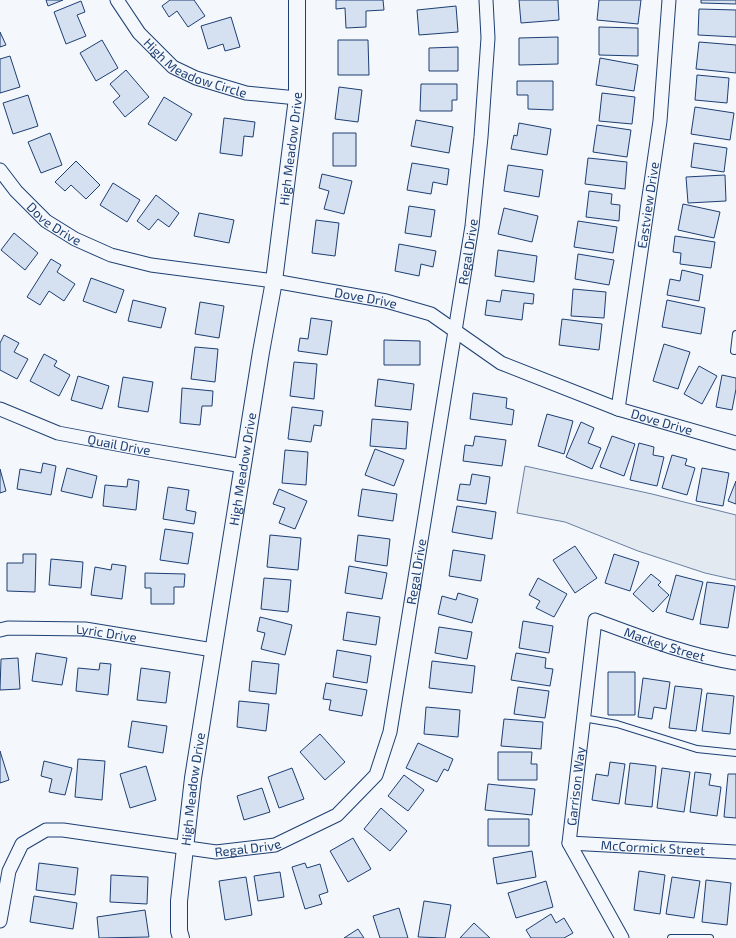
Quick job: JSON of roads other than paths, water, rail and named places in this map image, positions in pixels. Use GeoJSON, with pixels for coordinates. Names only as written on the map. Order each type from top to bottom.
{"type":"FeatureCollection","features":[{"type":"Feature","properties":{"kind":"street","name":"High Meadow Circle"},"geometry":{"type":"LineString","coordinates":[[117,0],[139,33],[173,67],[196,78],[246,93],[297,98]]}},
{"type":"Feature","properties":{"kind":"street","name":"High Meadow Drive"},"geometry":{"type":"LineString","coordinates":[[180,938],[179,901],[193,778],[261,352],[274,281],[297,98],[297,0]]}},
{"type":"Feature","properties":{"kind":"street","name":"Regal Drive"},"geometry":{"type":"LineString","coordinates":[[0,921],[9,871],[22,844],[46,830],[63,830],[216,852],[274,846],[337,815],[376,775],[390,732],[472,226],[481,137],[488,38],[486,0]]}},
{"type":"Feature","properties":{"kind":"street","name":"Eastview Drive"},"geometry":{"type":"LineString","coordinates":[[618,409],[660,121],[669,0]]}},
{"type":"Feature","properties":{"kind":"street","name":"Dove Drive"},"geometry":{"type":"LineString","coordinates":[[0,170],[16,191],[46,221],[75,239],[111,255],[151,265],[274,281],[386,301],[431,314],[501,363],[618,409],[736,443]]}},
{"type":"Feature","properties":{"kind":"street","name":"Quail Drive"},"geometry":{"type":"LineString","coordinates":[[0,409],[58,433],[243,466]]}},
{"type":"Feature","properties":{"kind":"street","name":"Mackey Street"},"geometry":{"type":"LineString","coordinates":[[595,620],[670,647],[710,659],[736,663]]}},
{"type":"Feature","properties":{"kind":"street","name":"Garrison Way"},"geometry":{"type":"LineString","coordinates":[[595,620],[569,843],[622,938]]}},
{"type":"Feature","properties":{"kind":"street","name":"Lyric Drive"},"geometry":{"type":"LineString","coordinates":[[0,630],[8,628],[85,629],[213,650]]}},
{"type":"Feature","properties":{"kind":"street","name":"McCormick Street"},"geometry":{"type":"LineString","coordinates":[[569,843],[736,852]]}},
{"type":"Feature","properties":{"kind":"lane"},"geometry":{"type":"LineString","coordinates":[[734,351],[736,334]]}},
{"type":"Feature","properties":{"kind":"lane"},"geometry":{"type":"LineString","coordinates":[[583,718],[617,724],[697,749],[736,753]]}},
{"type":"Feature","properties":{"kind":"lane"},"geometry":{"type":"LineString","coordinates":[[671,938],[710,938]]}}]}
